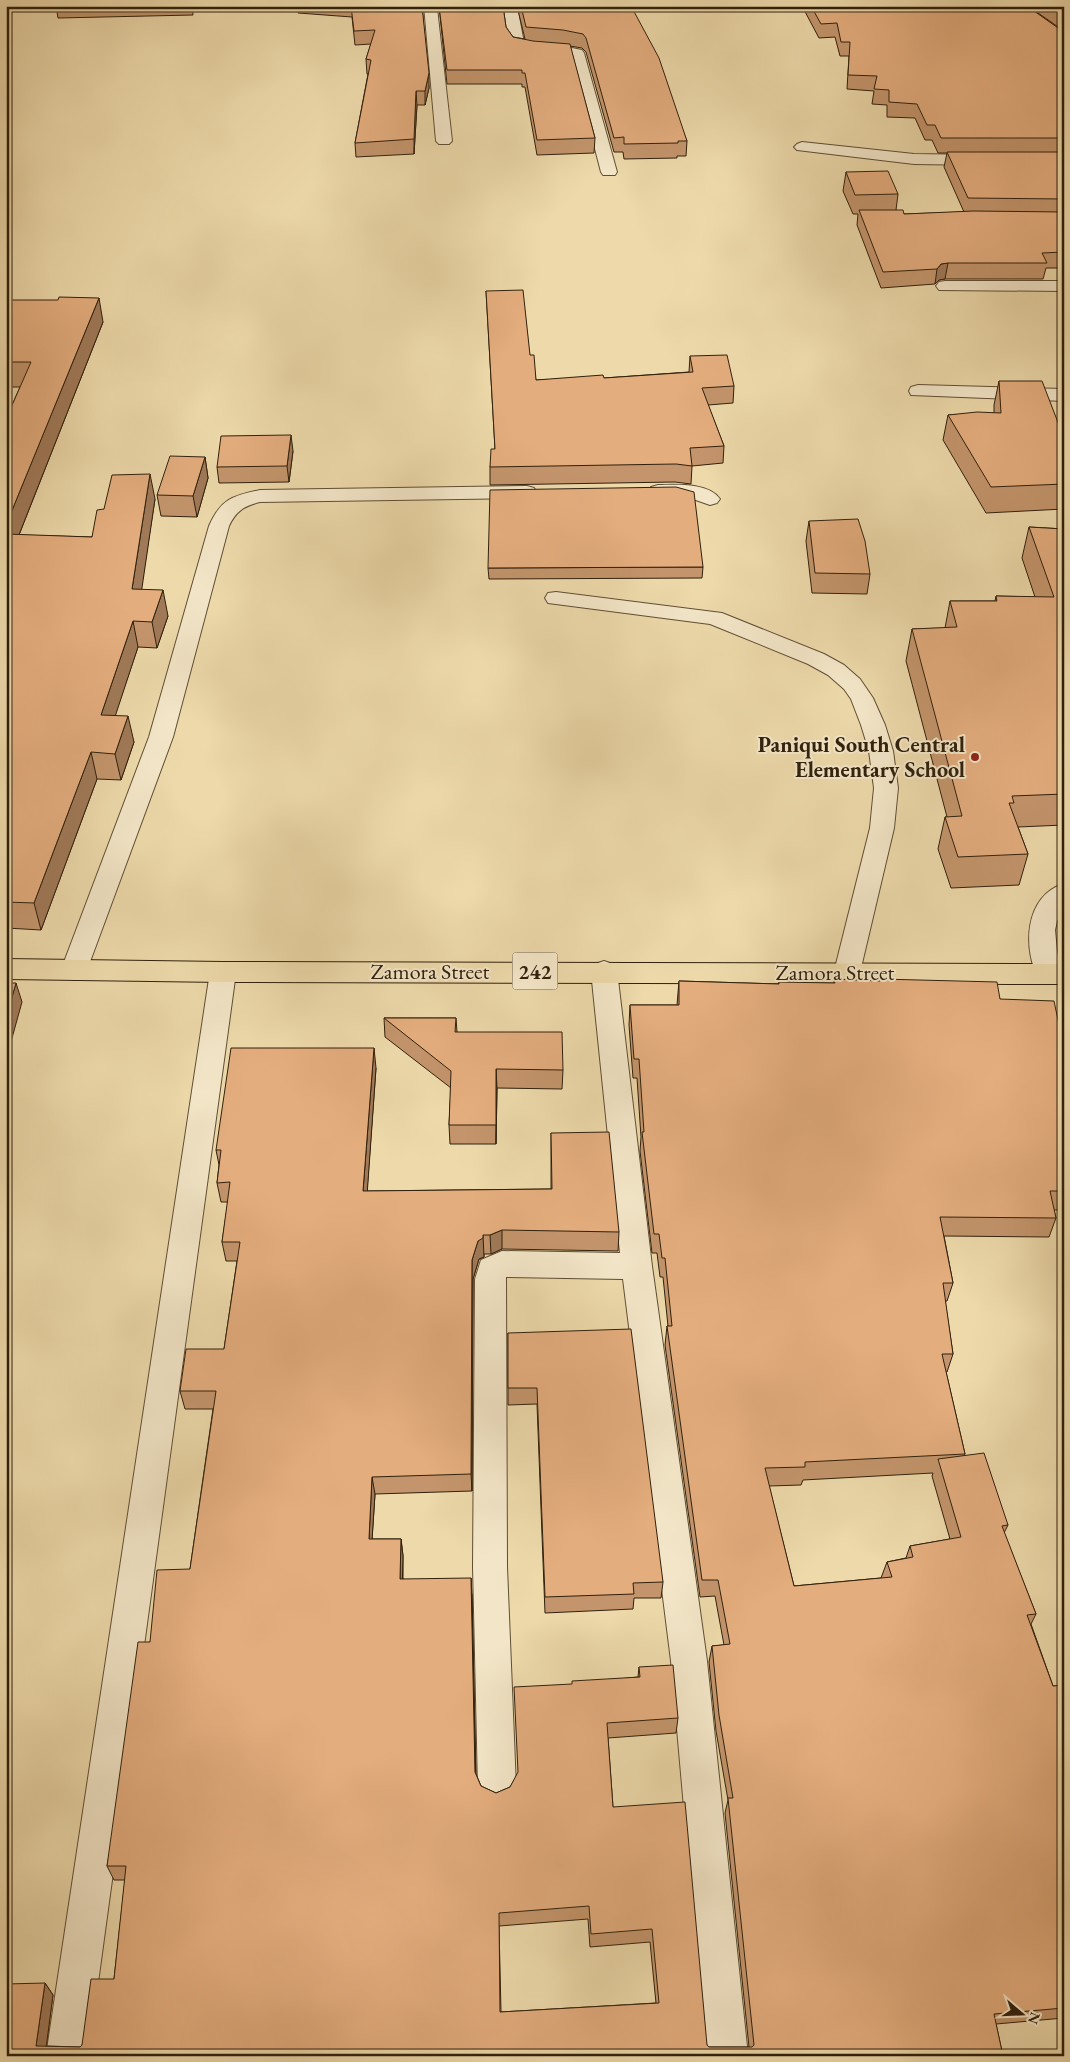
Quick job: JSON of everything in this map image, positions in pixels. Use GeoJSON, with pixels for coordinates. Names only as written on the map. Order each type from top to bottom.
{"type":"FeatureCollection","features":[{"type":"Feature","properties":{"kind":"main road","name":"Zamora Street"},"geometry":{"type":"LineString","coordinates":[[6,969],[224,972],[604,971],[1056,974]]}},
{"type":"Feature","properties":{"kind":"street"},"geometry":{"type":"LineString","coordinates":[[510,6],[514,40],[518,46],[569,50],[577,53],[609,172]]}},
{"type":"Feature","properties":{"kind":"street"},"geometry":{"type":"LineString","coordinates":[[430,8],[444,141]]}},
{"type":"Feature","properties":{"kind":"street"},"geometry":{"type":"LineString","coordinates":[[802,146],[914,159],[999,160]]}},
{"type":"Feature","properties":{"kind":"street"},"geometry":{"type":"LineString","coordinates":[[945,286],[1064,286]]}},
{"type":"Feature","properties":{"kind":"street"},"geometry":{"type":"LineString","coordinates":[[918,391],[1064,395]]}},
{"type":"Feature","properties":{"kind":"street"},"geometry":{"type":"LineString","coordinates":[[636,491],[693,492],[710,499]]}},
{"type":"Feature","properties":{"kind":"street"},"geometry":{"type":"LineString","coordinates":[[74,970],[161,737],[219,526],[226,511],[241,500],[260,496],[547,492]]}},
{"type":"Feature","properties":{"kind":"street"},"geometry":{"type":"LineString","coordinates":[[556,598],[714,618],[816,659],[836,670],[852,684],[862,698],[881,751],[886,788],[882,828],[847,972]]}},
{"type":"Feature","properties":{"kind":"street"},"geometry":{"type":"LineString","coordinates":[[1056,974],[1043,952],[1040,928],[1054,902],[1064,893]]}},
{"type":"Feature","properties":{"kind":"street"},"geometry":{"type":"LineString","coordinates":[[604,971],[637,1266],[689,1661],[727,2056]]}},
{"type":"Feature","properties":{"kind":"street"},"geometry":{"type":"LineString","coordinates":[[67,2056],[224,972]]}},
{"type":"Feature","properties":{"kind":"street"},"geometry":{"type":"LineString","coordinates":[[496,1786],[490,1567],[490,1280],[492,1269],[502,1264],[637,1266]]}},
{"type":"Feature","properties":{"kind":"building"},"geometry":{"type":"Polygon","coordinates":[[[351,6],[422,6],[429,73],[425,91],[416,91],[414,139],[355,143],[371,60],[366,59],[375,30],[354,31],[351,6]]]}},
{"type":"Feature","properties":{"kind":"building"},"geometry":{"type":"Polygon","coordinates":[[[439,6],[503,6],[506,27],[513,37],[533,41],[570,44],[595,138],[537,140],[525,73],[522,73],[522,70],[447,70],[439,6]]]}},
{"type":"Feature","properties":{"kind":"building"},"geometry":{"type":"Polygon","coordinates":[[[521,6],[631,6],[659,58],[687,141],[678,141],[678,143],[624,144],[624,137],[614,138],[586,38],[583,34],[563,30],[526,27],[521,6]]]}},
{"type":"Feature","properties":{"kind":"building"},"geometry":{"type":"Polygon","coordinates":[[[811,6],[868,6],[871,8],[900,6],[1027,6],[1064,31],[1064,138],[941,138],[935,125],[927,125],[917,104],[889,102],[889,90],[874,89],[877,76],[848,75],[850,42],[841,42],[837,23],[821,24],[811,6]]]}},
{"type":"Feature","properties":{"kind":"building"},"geometry":{"type":"Polygon","coordinates":[[[1051,6],[1064,6],[1064,15],[1051,6]]]}},
{"type":"Feature","properties":{"kind":"building"},"geometry":{"type":"Polygon","coordinates":[[[947,152],[1064,152],[1064,199],[968,198],[947,152]]]}},
{"type":"Feature","properties":{"kind":"building"},"geometry":{"type":"Polygon","coordinates":[[[888,171],[898,194],[855,195],[846,172],[888,171]]]}},
{"type":"Feature","properties":{"kind":"building"},"geometry":{"type":"Polygon","coordinates":[[[859,210],[903,210],[904,214],[973,211],[1064,212],[1064,252],[1042,253],[1047,263],[948,263],[941,264],[937,269],[883,272],[859,210]]]}},
{"type":"Feature","properties":{"kind":"building"},"geometry":{"type":"Polygon","coordinates":[[[523,290],[530,355],[534,355],[536,380],[603,375],[604,378],[693,372],[690,356],[727,355],[734,386],[702,388],[724,446],[690,448],[692,466],[676,464],[490,467],[491,449],[495,449],[486,291],[523,290]]]}},
{"type":"Feature","properties":{"kind":"building"},"geometry":{"type":"Polygon","coordinates":[[[59,297],[99,298],[6,525],[6,419],[31,362],[6,362],[6,312],[11,300],[58,300],[59,297]]]}},
{"type":"Feature","properties":{"kind":"building"},"geometry":{"type":"Polygon","coordinates":[[[999,381],[1042,381],[1064,438],[1064,484],[991,487],[948,415],[977,412],[1001,413],[999,381]]]}},
{"type":"Feature","properties":{"kind":"building"},"geometry":{"type":"Polygon","coordinates":[[[291,435],[287,466],[217,467],[221,436],[291,435]]]}},
{"type":"Feature","properties":{"kind":"building"},"geometry":{"type":"Polygon","coordinates":[[[170,456],[205,457],[193,496],[157,495],[170,456]]]}},
{"type":"Feature","properties":{"kind":"building"},"geometry":{"type":"Polygon","coordinates":[[[150,474],[132,589],[163,590],[152,622],[133,621],[101,715],[128,716],[115,754],[91,752],[34,903],[6,902],[6,534],[92,537],[97,510],[104,509],[112,475],[150,474]]]}},
{"type":"Feature","properties":{"kind":"building"},"geometry":{"type":"Polygon","coordinates":[[[676,487],[694,492],[703,567],[488,568],[490,490],[676,487]]]}},
{"type":"Feature","properties":{"kind":"building"},"geometry":{"type":"Polygon","coordinates":[[[858,519],[865,541],[870,574],[815,573],[809,521],[858,519]]]}},
{"type":"Feature","properties":{"kind":"building"},"geometry":{"type":"Polygon","coordinates":[[[1029,527],[1064,529],[1064,794],[1012,796],[1014,803],[1009,803],[1028,854],[958,857],[945,817],[962,816],[912,629],[957,627],[950,601],[997,601],[996,596],[1054,597],[1029,527]]]}},
{"type":"Feature","properties":{"kind":"building"},"geometry":{"type":"Polygon","coordinates":[[[834,979],[997,982],[1000,999],[1054,1001],[1064,1048],[1064,1191],[1050,1191],[1056,1218],[940,1217],[953,1283],[943,1283],[953,1354],[942,1354],[965,1454],[805,1462],[805,1467],[765,1468],[794,1586],[892,1577],[887,1562],[913,1557],[910,1546],[961,1537],[938,1459],[984,1453],[1008,1525],[1002,1526],[1036,1614],[1027,1615],[1053,1686],[1064,1685],[1064,2008],[994,2014],[1003,2056],[6,2056],[6,1984],[45,1983],[36,2046],[80,2047],[82,2045],[91,1979],[114,1979],[126,1866],[107,1866],[138,1642],[150,1642],[157,1570],[190,1569],[216,1391],[180,1391],[186,1349],[224,1349],[240,1242],[222,1242],[230,1182],[217,1183],[221,1150],[216,1150],[231,1048],[374,1048],[363,1191],[552,1189],[551,1133],[609,1132],[619,1232],[502,1230],[490,1235],[483,1235],[483,1238],[478,1241],[472,1260],[471,1474],[372,1477],[369,1539],[401,1539],[400,1579],[471,1578],[475,1772],[481,1786],[496,1793],[510,1787],[518,1772],[514,1687],[572,1684],[572,1681],[640,1677],[639,1667],[673,1665],[678,1718],[607,1723],[613,1807],[685,1802],[707,2045],[709,2047],[752,2047],[754,2045],[728,1798],[733,1798],[719,1715],[712,1646],[730,1644],[718,1580],[702,1580],[667,1326],[672,1326],[665,1258],[662,1258],[659,1234],[654,1234],[642,1132],[644,1132],[639,1059],[634,1059],[630,1005],[679,1005],[679,981],[779,984],[779,982],[835,983],[834,979]],[[589,1906],[499,1913],[500,2012],[659,2003],[652,1929],[591,1934],[589,1906]]]}},
{"type":"Feature","properties":{"kind":"building"},"geometry":{"type":"Polygon","coordinates":[[[6,983],[16,983],[6,1018],[6,983]]]}},
{"type":"Feature","properties":{"kind":"building"},"geometry":{"type":"Polygon","coordinates":[[[384,1018],[456,1018],[455,1032],[562,1032],[563,1070],[496,1069],[496,1125],[449,1125],[451,1071],[384,1018]]]}},
{"type":"Feature","properties":{"kind":"building"},"geometry":{"type":"Polygon","coordinates":[[[631,1329],[663,1582],[633,1583],[634,1594],[545,1597],[537,1388],[508,1388],[508,1333],[631,1329]]]}},
{"type":"Feature","properties":{"kind":"place","name":"Paniqui South Central Elementary School"},"geometry":{"type":"Point","coordinates":[975,757]}}]}
